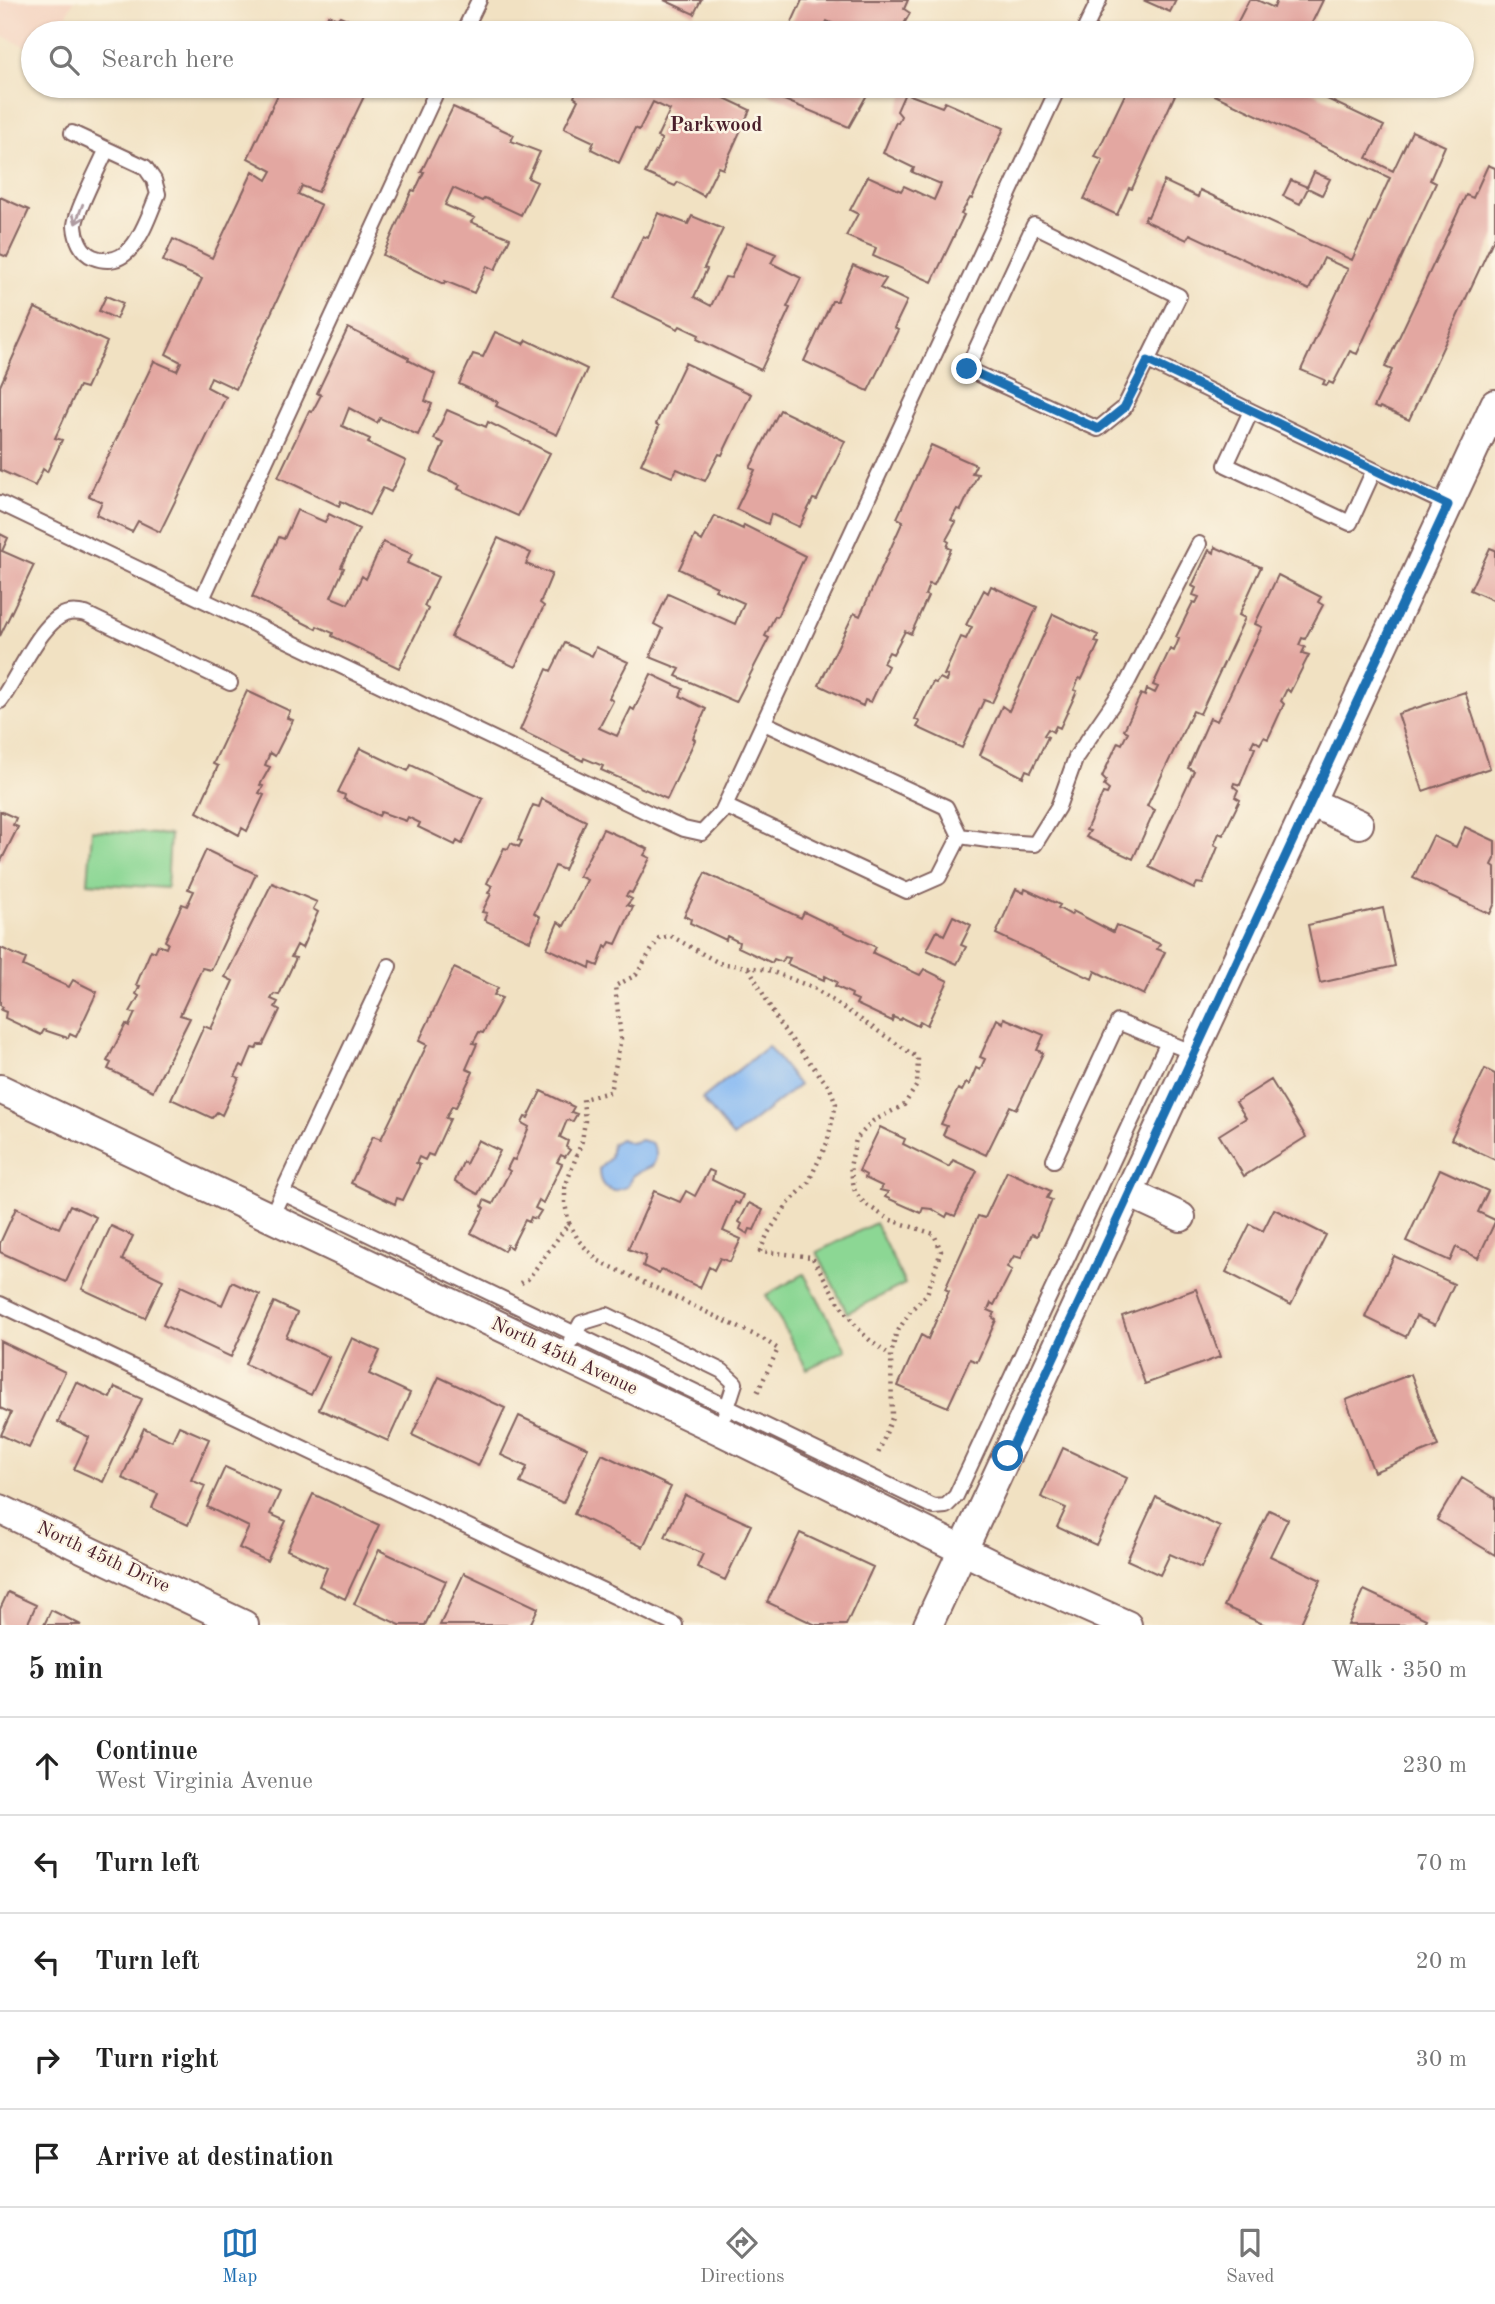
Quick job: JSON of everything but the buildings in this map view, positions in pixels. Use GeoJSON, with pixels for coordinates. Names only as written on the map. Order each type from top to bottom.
{"type":"FeatureCollection","features":[{"type":"Feature","properties":{"kind":"street"},"geometry":{"type":"LineString","coordinates":[[928,1625],[1448,505],[1485,449],[1495,404]]}},
{"type":"Feature","properties":{"kind":"street"},"geometry":{"type":"LineString","coordinates":[[1310,802],[1359,824]]}},
{"type":"Feature","properties":{"kind":"street","name":"North 45th Avenue"},"geometry":{"type":"LineString","coordinates":[[0,1089],[270,1219],[569,1346],[723,1418],[964,1551],[1127,1625]]}},
{"type":"Feature","properties":{"kind":"street"},"geometry":{"type":"LineString","coordinates":[[1129,1193],[1181,1217]]}},
{"type":"Feature","properties":{"kind":"street","name":"North 45th Drive"},"geometry":{"type":"LineString","coordinates":[[0,1509],[244,1625]]}},
{"type":"Feature","properties":{"kind":"lane"},"geometry":{"type":"LineString","coordinates":[[469,21],[479,0]]}},
{"type":"Feature","properties":{"kind":"lane"},"geometry":{"type":"LineString","coordinates":[[1089,21],[1099,0]]}},
{"type":"Feature","properties":{"kind":"lane"},"geometry":{"type":"LineString","coordinates":[[202,598],[433,98]]}},
{"type":"Feature","properties":{"kind":"lane"},"geometry":{"type":"LineString","coordinates":[[0,503],[684,828],[702,833],[725,806],[1053,98]]}},
{"type":"Feature","properties":{"kind":"lane"},"geometry":{"type":"LineString","coordinates":[[72,133],[145,167],[154,180],[158,194],[135,244],[124,256],[111,260],[88,254],[79,244],[75,223],[106,151]]}},
{"type":"Feature","properties":{"kind":"lane"},"geometry":{"type":"LineString","coordinates":[[1034,225],[1179,296],[1148,361],[1124,408],[1098,429],[967,369],[1034,225]]}},
{"type":"Feature","properties":{"kind":"lane"},"geometry":{"type":"LineString","coordinates":[[1148,361],[1448,505]]}},
{"type":"Feature","properties":{"kind":"lane"},"geometry":{"type":"LineString","coordinates":[[1251,411],[1226,465],[1238,471],[1350,523],[1374,470]]}},
{"type":"Feature","properties":{"kind":"lane"},"geometry":{"type":"LineString","coordinates":[[960,836],[1035,844],[1058,807],[1076,757],[1127,683],[1199,544]]}},
{"type":"Feature","properties":{"kind":"lane"},"geometry":{"type":"LineString","coordinates":[[0,701],[43,633],[55,620],[68,612],[86,614],[230,683]]}},
{"type":"Feature","properties":{"kind":"lane"},"geometry":{"type":"LineString","coordinates":[[764,723],[946,807],[960,836]]}},
{"type":"Feature","properties":{"kind":"lane"},"geometry":{"type":"LineString","coordinates":[[725,806],[907,891],[939,877],[960,836]]}},
{"type":"Feature","properties":{"kind":"lane"},"geometry":{"type":"LineString","coordinates":[[270,1219],[389,965]]}},
{"type":"Feature","properties":{"kind":"lane"},"geometry":{"type":"LineString","coordinates":[[1054,1160],[1118,1022],[1194,1053]]}},
{"type":"Feature","properties":{"kind":"lane"},"geometry":{"type":"LineString","coordinates":[[283,1193],[496,1297],[569,1346],[581,1323],[607,1315],[722,1371],[735,1383],[723,1418],[747,1416],[934,1507],[946,1506],[956,1496],[1168,1042]]}},
{"type":"Feature","properties":{"kind":"lane"},"geometry":{"type":"LineString","coordinates":[[0,1304],[675,1625]]}},
{"type":"Feature","properties":{"kind":"path"},"geometry":{"type":"LineString","coordinates":[[747,1416],[778,1349],[763,1339],[597,1260],[579,1241],[569,1223],[565,1204],[565,1187],[582,1141],[585,1121],[583,1099],[610,1092],[621,1039],[615,986],[636,975],[659,937],[671,936],[719,963],[768,970],[814,988],[918,1058],[916,1085],[904,1105],[873,1121],[856,1139],[850,1167],[855,1192],[864,1203],[888,1219],[934,1234],[941,1251],[926,1294],[911,1310],[896,1334],[891,1354],[892,1418],[868,1475]]}},
{"type":"Feature","properties":{"kind":"path"},"geometry":{"type":"LineString","coordinates":[[748,968],[780,1025],[830,1088],[836,1104],[827,1143],[808,1184],[787,1205],[768,1233],[760,1251],[812,1257],[846,1314],[879,1349],[891,1354]]}},
{"type":"Feature","properties":{"kind":"path"},"geometry":{"type":"LineString","coordinates":[[496,1297],[528,1279],[569,1223]]}},
{"type":"Feature","properties":{"kind":"shaded area"},"geometry":{"type":"Polygon","coordinates":[[[0,0],[74,0],[64,21],[21,21],[21,45],[0,35],[0,0]]]}},
{"type":"Feature","properties":{"kind":"green space"},"geometry":{"type":"Polygon","coordinates":[[[92,830],[170,835],[167,888],[88,883],[92,830]]]}},
{"type":"Feature","properties":{"kind":"green space"},"geometry":{"type":"Polygon","coordinates":[[[875,1223],[905,1284],[847,1313],[817,1252],[875,1223]]]}},
{"type":"Feature","properties":{"kind":"green space"},"geometry":{"type":"Polygon","coordinates":[[[804,1274],[846,1350],[807,1369],[766,1295],[804,1274]]]}},
{"type":"Feature","properties":{"kind":"water"},"geometry":{"type":"Polygon","coordinates":[[[768,1046],[799,1085],[733,1137],[702,1099],[768,1046]]]}},
{"type":"Feature","properties":{"kind":"water"},"geometry":{"type":"Polygon","coordinates":[[[620,1139],[630,1143],[641,1140],[651,1143],[656,1157],[652,1166],[633,1175],[627,1187],[614,1191],[602,1183],[599,1169],[610,1158],[612,1144],[620,1139]]]}},
{"type":"Feature","properties":{"kind":"district","name":"Parkwood"},"geometry":{"type":"Point","coordinates":[716,125]}},
{"type":"Feature","properties":{"kind":"route"},"geometry":{"type":"LineString","coordinates":[[967,369],[1098,429],[1124,408],[1148,361],[1448,505],[1008,1456]]}}]}
